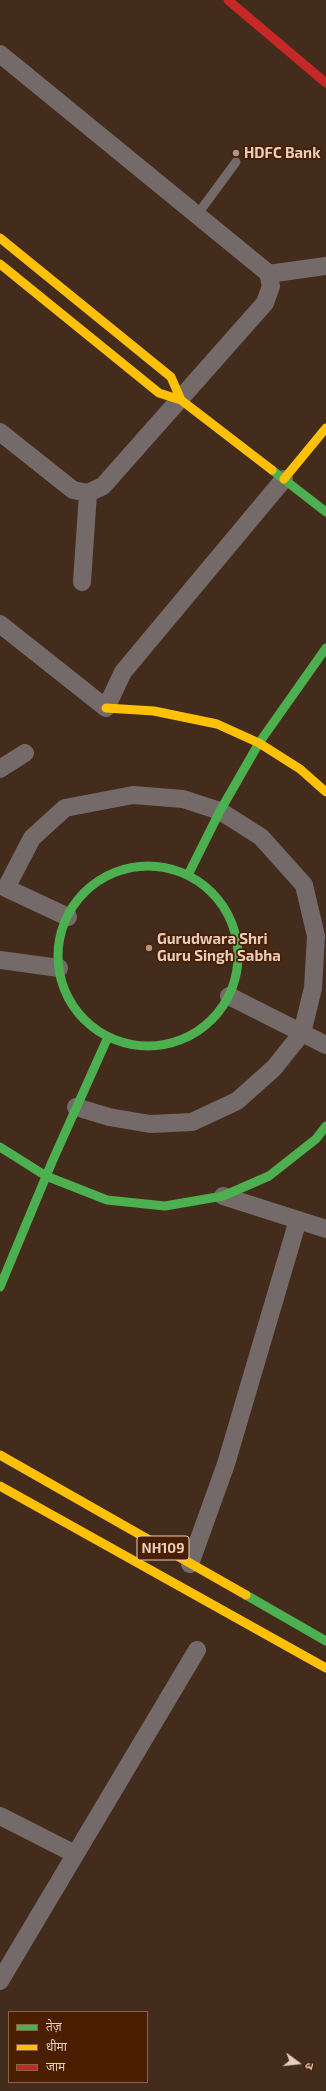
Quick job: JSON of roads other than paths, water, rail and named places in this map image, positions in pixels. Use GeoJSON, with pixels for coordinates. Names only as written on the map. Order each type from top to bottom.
{"type":"FeatureCollection","features":[{"type":"Feature","properties":{"kind":"main road"},"geometry":{"type":"LineString","coordinates":[[237,3],[326,83]]}},
{"type":"Feature","properties":{"kind":"main road"},"geometry":{"type":"LineString","coordinates":[[0,238],[171,377],[181,400]]}},
{"type":"Feature","properties":{"kind":"main road"},"geometry":{"type":"LineString","coordinates":[[0,264],[159,393],[181,400],[326,512]]}},
{"type":"Feature","properties":{"kind":"main road"},"geometry":{"type":"LineString","coordinates":[[284,480],[326,428]]}},
{"type":"Feature","properties":{"kind":"main road"},"geometry":{"type":"LineString","coordinates":[[188,874],[220,811],[259,743],[326,648]]}},
{"type":"Feature","properties":{"kind":"main road"},"geometry":{"type":"LineString","coordinates":[[106,708],[154,711],[217,724],[259,743],[300,770],[326,792]]}},
{"type":"Feature","properties":{"kind":"main road"},"geometry":{"type":"LineString","coordinates":[[158,866],[188,874],[211,891],[228,914],[237,941],[237,969],[229,996],[212,1019],[190,1036],[163,1046],[134,1046],[108,1037],[82,1019],[65,992],[58,962],[62,931],[68,917],[75,903],[98,881],[127,868],[158,866]]}},
{"type":"Feature","properties":{"kind":"main road"},"geometry":{"type":"LineString","coordinates":[[0,1288],[46,1176],[108,1037]]}},
{"type":"Feature","properties":{"kind":"main road"},"geometry":{"type":"LineString","coordinates":[[0,1147],[46,1176],[107,1200],[165,1206],[223,1196],[268,1176],[323,1136]]}},
{"type":"Feature","properties":{"kind":"main road","name":"NH109"},"geometry":{"type":"LineString","coordinates":[[0,1455],[326,1641]]}},
{"type":"Feature","properties":{"kind":"main road","name":"NH109"},"geometry":{"type":"LineString","coordinates":[[0,1486],[325,1665]]}},
{"type":"Feature","properties":{"kind":"street"},"geometry":{"type":"LineString","coordinates":[[0,54],[268,274],[271,286],[266,303],[103,486],[88,493],[73,490],[0,432]]}},
{"type":"Feature","properties":{"kind":"street"},"geometry":{"type":"LineString","coordinates":[[268,274],[326,266]]}},
{"type":"Feature","properties":{"kind":"street"},"geometry":{"type":"LineString","coordinates":[[0,624],[106,708],[123,672],[284,480]]}},
{"type":"Feature","properties":{"kind":"street"},"geometry":{"type":"LineString","coordinates":[[82,582],[88,493]]}},
{"type":"Feature","properties":{"kind":"street"},"geometry":{"type":"LineString","coordinates":[[0,769],[25,753]]}},
{"type":"Feature","properties":{"kind":"street"},"geometry":{"type":"LineString","coordinates":[[68,917],[6,888],[32,838],[65,808],[133,795],[183,799],[220,811],[261,837],[304,885],[316,936],[313,988],[302,1033],[274,1068],[237,1101],[192,1122],[150,1124],[109,1117],[76,1107]]}},
{"type":"Feature","properties":{"kind":"street"},"geometry":{"type":"LineString","coordinates":[[0,960],[59,968]]}},
{"type":"Feature","properties":{"kind":"street"},"geometry":{"type":"LineString","coordinates":[[229,996],[326,1045]]}},
{"type":"Feature","properties":{"kind":"street"},"geometry":{"type":"LineString","coordinates":[[223,1196],[326,1229]]}},
{"type":"Feature","properties":{"kind":"street"},"geometry":{"type":"LineString","coordinates":[[190,1564],[226,1464],[298,1220]]}},
{"type":"Feature","properties":{"kind":"street"},"geometry":{"type":"LineString","coordinates":[[0,1981],[197,1650]]}},
{"type":"Feature","properties":{"kind":"street"},"geometry":{"type":"LineString","coordinates":[[0,1816],[75,1854]]}},
{"type":"Feature","properties":{"kind":"lane"},"geometry":{"type":"LineString","coordinates":[[197,215],[236,162]]}},
{"type":"Feature","properties":{"kind":"place","name":"HDFC Bank"},"geometry":{"type":"Point","coordinates":[236,153]}},
{"type":"Feature","properties":{"kind":"place","name":"Gurudwara Shri Guru Singh Sabha"},"geometry":{"type":"Point","coordinates":[149,948]}}]}
